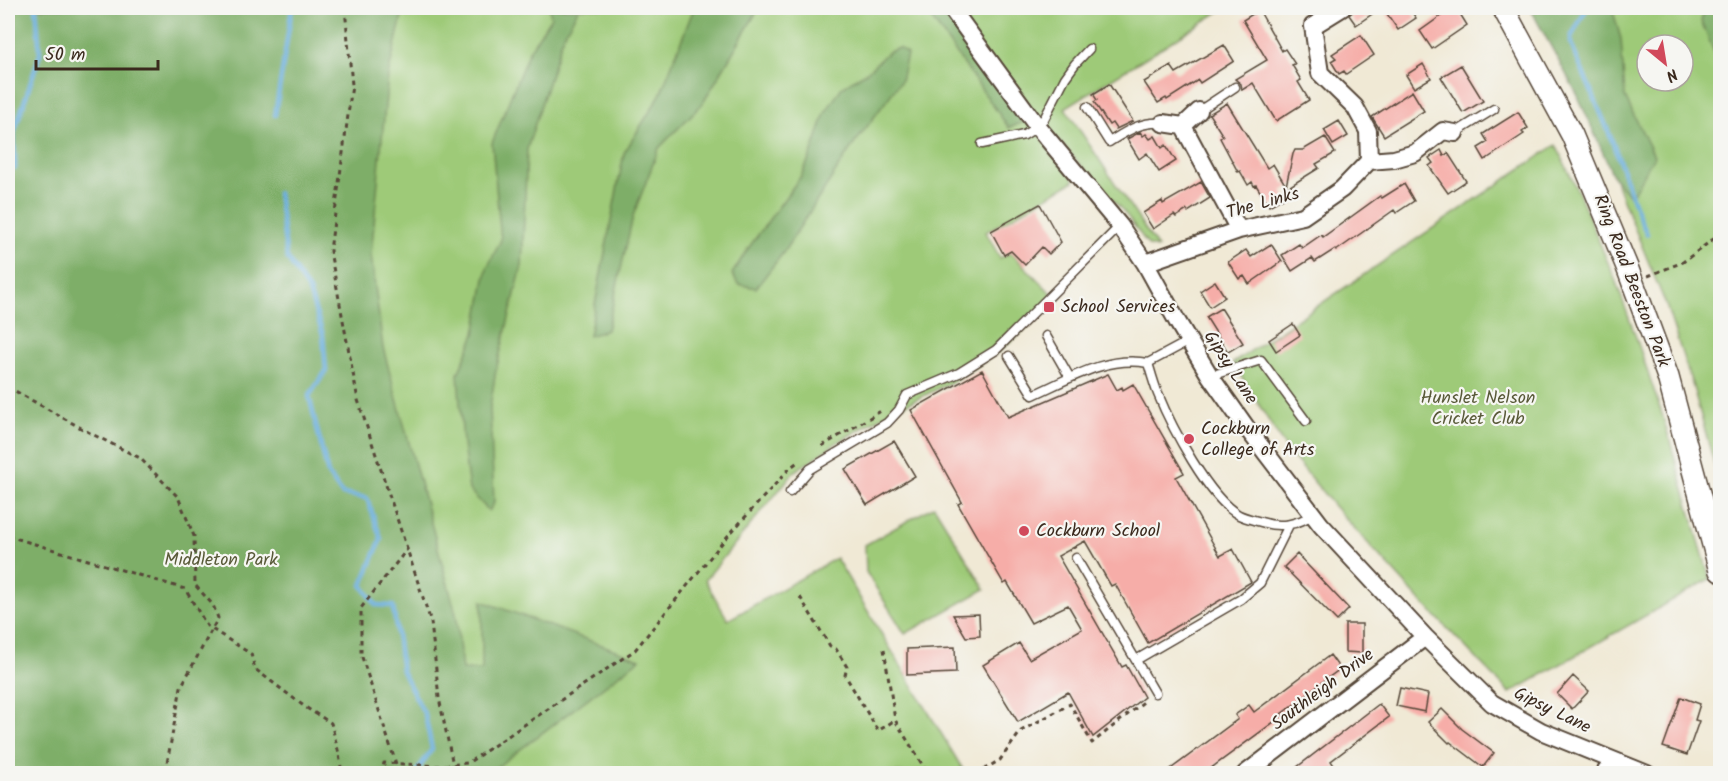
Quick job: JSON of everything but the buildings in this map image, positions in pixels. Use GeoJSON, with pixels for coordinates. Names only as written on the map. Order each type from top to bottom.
{"type":"FeatureCollection","features":[{"type":"Feature","properties":{"kind":"street","name":"Gipsy Lane"},"geometry":{"type":"LineString","coordinates":[[951,8],[1036,124],[1120,226],[1145,263],[1210,376],[1313,514],[1425,637],[1492,703],[1609,767],[1647,774]]}},
{"type":"Feature","properties":{"kind":"street"},"geometry":{"type":"LineString","coordinates":[[1342,8],[1313,26],[1320,73],[1355,107],[1368,131],[1369,161],[1394,159],[1415,153],[1445,128]]}},
{"type":"Feature","properties":{"kind":"street","name":"Ring Road Beeston Park"},"geometry":{"type":"LineString","coordinates":[[1503,8],[1572,135],[1633,282],[1668,377],[1720,571]]}},
{"type":"Feature","properties":{"kind":"street"},"geometry":{"type":"LineString","coordinates":[[1183,126],[1199,111]]}},
{"type":"Feature","properties":{"kind":"street"},"geometry":{"type":"LineString","coordinates":[[1163,123],[1183,126]]}},
{"type":"Feature","properties":{"kind":"street"},"geometry":{"type":"LineString","coordinates":[[1183,126],[1239,230]]}},
{"type":"Feature","properties":{"kind":"street","name":"The Links"},"geometry":{"type":"LineString","coordinates":[[1145,263],[1239,230],[1303,216],[1342,189],[1369,161]]}},
{"type":"Feature","properties":{"kind":"street","name":"Southleigh Drive"},"geometry":{"type":"LineString","coordinates":[[1245,774],[1425,637]]}},
{"type":"Feature","properties":{"kind":"lane"},"geometry":{"type":"LineString","coordinates":[[982,144],[1024,135],[1032,130],[1044,119],[1065,78],[1089,49]]}},
{"type":"Feature","properties":{"kind":"lane"},"geometry":{"type":"LineString","coordinates":[[1199,111],[1235,87]]}},
{"type":"Feature","properties":{"kind":"lane"},"geometry":{"type":"LineString","coordinates":[[1087,107],[1109,142],[1142,124],[1163,123]]}},
{"type":"Feature","properties":{"kind":"lane"},"geometry":{"type":"LineString","coordinates":[[1445,128],[1494,109]]}},
{"type":"Feature","properties":{"kind":"lane"},"geometry":{"type":"LineString","coordinates":[[790,492],[810,469],[887,423],[899,410],[907,395],[959,373],[996,350],[1120,226]]}},
{"type":"Feature","properties":{"kind":"lane"},"geometry":{"type":"LineString","coordinates":[[1046,336],[1070,378]]}},
{"type":"Feature","properties":{"kind":"lane"},"geometry":{"type":"LineString","coordinates":[[1009,356],[1033,395],[1094,368],[1133,360],[1148,363],[1189,341]]}},
{"type":"Feature","properties":{"kind":"lane"},"geometry":{"type":"LineString","coordinates":[[1210,376],[1261,360],[1306,421]]}},
{"type":"Feature","properties":{"kind":"lane"},"geometry":{"type":"LineString","coordinates":[[1148,363],[1157,393],[1175,430],[1215,494],[1238,514],[1268,524],[1289,525],[1313,514]]}},
{"type":"Feature","properties":{"kind":"lane"},"geometry":{"type":"LineString","coordinates":[[1136,660],[1241,599],[1260,583],[1289,525]]}},
{"type":"Feature","properties":{"kind":"lane"},"geometry":{"type":"LineString","coordinates":[[1076,558],[1155,693]]}},
{"type":"Feature","properties":{"kind":"path"},"geometry":{"type":"LineString","coordinates":[[345,8],[352,85],[330,251],[358,400],[431,622],[439,698],[453,765]]}},
{"type":"Feature","properties":{"kind":"path"},"geometry":{"type":"LineString","coordinates":[[1633,282],[1683,262],[1720,234]]}},
{"type":"Feature","properties":{"kind":"path"},"geometry":{"type":"LineString","coordinates":[[8,387],[140,458],[178,498],[194,536],[195,585],[213,605],[218,618],[181,687],[165,774]]}},
{"type":"Feature","properties":{"kind":"path"},"geometry":{"type":"LineString","coordinates":[[819,448],[907,395]]}},
{"type":"Feature","properties":{"kind":"path"},"geometry":{"type":"LineString","coordinates":[[381,774],[384,763],[438,766],[468,763],[635,650],[726,538],[791,467],[800,461]]}},
{"type":"Feature","properties":{"kind":"path"},"geometry":{"type":"LineString","coordinates":[[8,536],[185,589],[207,626],[251,654],[255,669],[305,707],[331,723],[342,774]]}},
{"type":"Feature","properties":{"kind":"path"},"geometry":{"type":"LineString","coordinates":[[396,764],[361,654],[361,608],[408,548]]}},
{"type":"Feature","properties":{"kind":"path"},"geometry":{"type":"LineString","coordinates":[[800,597],[830,646],[836,649],[847,667],[846,675],[878,731],[895,720]]}},
{"type":"Feature","properties":{"kind":"path"},"geometry":{"type":"LineString","coordinates":[[884,649],[895,720],[928,774]]}},
{"type":"Feature","properties":{"kind":"path"},"geometry":{"type":"LineString","coordinates":[[976,774],[1000,760],[1021,731],[1070,704],[1092,743],[1155,693]]}},
{"type":"Feature","properties":{"kind":"path"},"geometry":{"type":"LineString","coordinates":[[438,766],[439,774]]}},
{"type":"Feature","properties":{"kind":"green space"},"geometry":{"type":"Polygon","coordinates":[[[8,8],[1225,8],[1065,108],[1158,248],[1149,246],[1125,213],[1042,123],[1074,181],[986,232],[1000,258],[1011,253],[1056,298],[1031,325],[1000,351],[954,381],[890,412],[838,442],[794,472],[705,580],[728,620],[836,558],[965,773],[8,773],[8,8]]]}},
{"type":"Feature","properties":{"kind":"green space","name":"Middleton Park"},"geometry":{"type":"Polygon","coordinates":[[[8,8],[404,8],[388,75],[371,255],[383,348],[456,614],[462,670],[482,670],[482,601],[640,659],[489,773],[8,773],[8,8]]]}},
{"type":"Feature","properties":{"kind":"green space"},"geometry":{"type":"Polygon","coordinates":[[[549,8],[579,8],[563,36],[527,149],[522,266],[496,370],[490,407],[494,503],[489,511],[469,490],[458,374],[475,334],[487,268],[501,240],[492,143],[529,51],[551,17],[549,8]]]}},
{"type":"Feature","properties":{"kind":"green space"},"geometry":{"type":"Polygon","coordinates":[[[694,8],[759,8],[703,103],[659,148],[633,216],[607,330],[589,336],[624,153],[660,95],[694,8]]]}},
{"type":"Feature","properties":{"kind":"green space"},"geometry":{"type":"Polygon","coordinates":[[[924,8],[940,8],[1024,122],[1009,128],[924,8]]]}},
{"type":"Feature","properties":{"kind":"green space"},"geometry":{"type":"Polygon","coordinates":[[[1530,8],[1720,8],[1720,485],[1693,387],[1666,305],[1606,158],[1577,94],[1530,8]]]}},
{"type":"Feature","properties":{"kind":"green space"},"geometry":{"type":"Polygon","coordinates":[[[1530,8],[1612,8],[1621,39],[1625,97],[1654,156],[1631,197],[1614,178],[1577,94],[1530,8]]]}},
{"type":"Feature","properties":{"kind":"green space"},"geometry":{"type":"Polygon","coordinates":[[[1705,8],[1720,8],[1720,66],[1701,21],[1705,8]]]}},
{"type":"Feature","properties":{"kind":"green space"},"geometry":{"type":"Polygon","coordinates":[[[899,48],[907,54],[901,81],[849,151],[783,253],[756,288],[738,284],[732,274],[801,176],[811,155],[825,113],[842,87],[868,71],[888,52],[899,48]]]}},
{"type":"Feature","properties":{"kind":"green space","name":"Hunslet Nelson Cricket Club"},"geometry":{"type":"Polygon","coordinates":[[[1556,145],[1616,282],[1638,343],[1662,414],[1710,579],[1510,693],[1417,597],[1335,507],[1285,447],[1233,363],[1556,145]]]}},
{"type":"Feature","properties":{"kind":"green space"},"geometry":{"type":"Polygon","coordinates":[[[934,506],[985,589],[905,634],[866,572],[865,545],[934,506]]]}},
{"type":"Feature","properties":{"kind":"waterway"},"geometry":{"type":"LineString","coordinates":[[15,168],[14,133],[40,54],[36,8]]}},
{"type":"Feature","properties":{"kind":"waterway"},"geometry":{"type":"LineString","coordinates":[[275,115],[292,8]]}},
{"type":"Feature","properties":{"kind":"waterway"},"geometry":{"type":"LineString","coordinates":[[1587,8],[1571,37],[1571,44],[1610,135],[1647,234]]}},
{"type":"Feature","properties":{"kind":"waterway"},"geometry":{"type":"LineString","coordinates":[[278,193],[287,258],[309,291],[323,335],[326,371],[309,396],[328,474],[342,494],[367,498],[381,539],[362,585],[376,605],[393,606],[402,671],[425,715],[432,749],[415,774]]}},
{"type":"Feature","properties":{"kind":"place","name":"School Services"},"geometry":{"type":"Point","coordinates":[1049,307]}},
{"type":"Feature","properties":{"kind":"place","name":"Cockburn College of Arts"},"geometry":{"type":"Point","coordinates":[1189,439]}},
{"type":"Feature","properties":{"kind":"place","name":"Cockburn School"},"geometry":{"type":"Point","coordinates":[1024,531]}}]}
